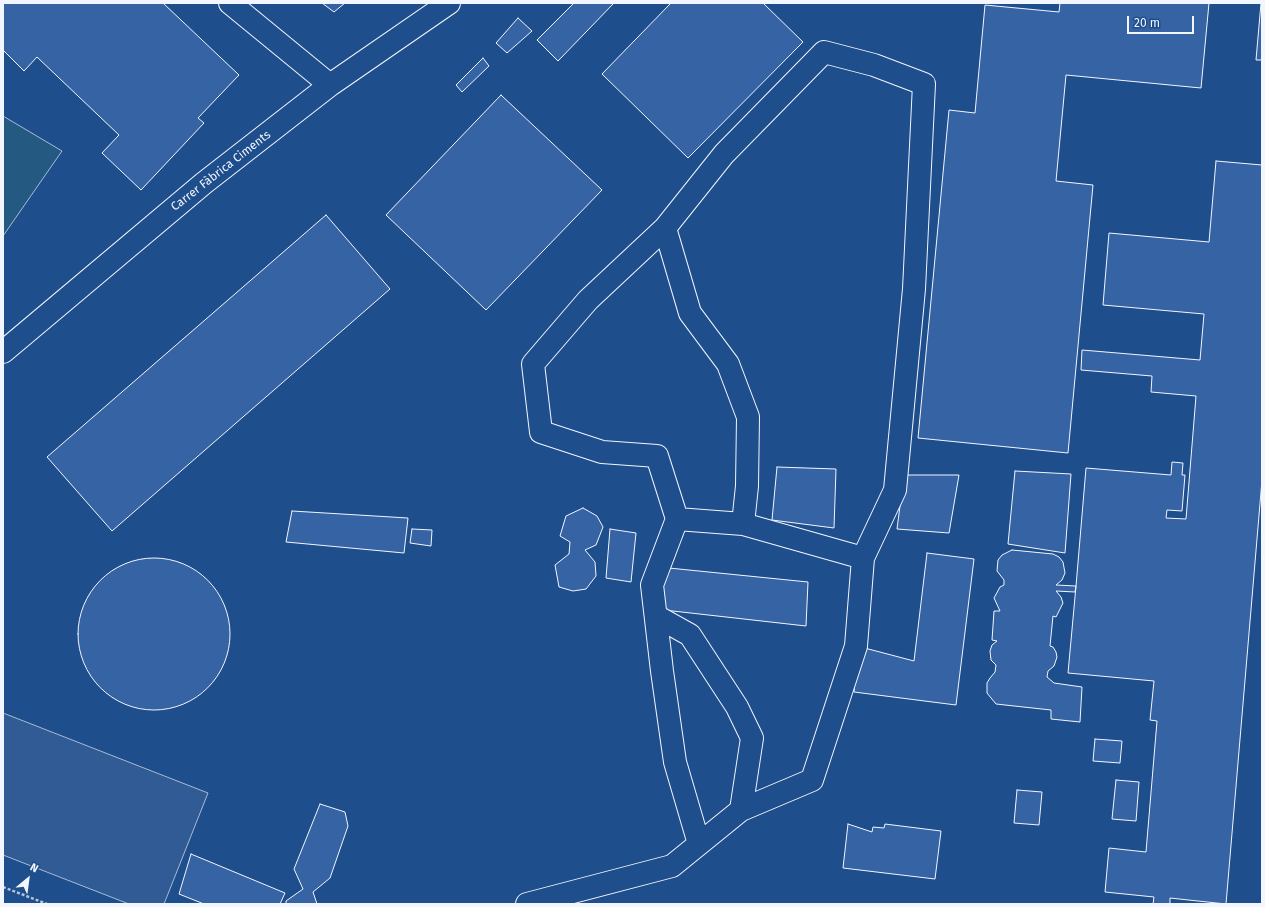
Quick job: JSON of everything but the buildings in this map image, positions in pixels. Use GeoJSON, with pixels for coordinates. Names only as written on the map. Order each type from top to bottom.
{"type":"FeatureCollection","features":[{"type":"Feature","properties":{"kind":"street"},"geometry":{"type":"LineString","coordinates":[[230,3],[330,85]]}},
{"type":"Feature","properties":{"kind":"street","name":"Carrer Fàbrica Ciments"},"geometry":{"type":"LineString","coordinates":[[3,352],[204,183],[330,85],[449,3]]}},
{"type":"Feature","properties":{"kind":"street"},"geometry":{"type":"LineString","coordinates":[[527,904],[672,866],[741,810],[812,780],[856,646],[863,558],[895,490],[914,289],[924,84],[874,65],[824,52],[724,154],[665,228],[588,300],[532,364],[541,432],[602,452],[657,456],[677,519],[652,585],[675,762],[699,844]]}},
{"type":"Feature","properties":{"kind":"street"},"geometry":{"type":"LineString","coordinates":[[665,228],[690,313],[728,364],[748,417],[747,486],[743,524]]}},
{"type":"Feature","properties":{"kind":"street"},"geometry":{"type":"LineString","coordinates":[[677,519],[743,524],[863,558]]}},
{"type":"Feature","properties":{"kind":"street"},"geometry":{"type":"LineString","coordinates":[[656,616],[690,635],[737,707],[752,738],[741,810]]}},
{"type":"Feature","properties":{"kind":"path"},"geometry":{"type":"LineString","coordinates":[[3,887],[47,904]]}},
{"type":"Feature","properties":{"kind":"shaded area"},"geometry":{"type":"Polygon","coordinates":[[[3,116],[62,151],[3,236],[3,116]]]}},
{"type":"Feature","properties":{"kind":"shaded area"},"geometry":{"type":"Polygon","coordinates":[[[3,713],[208,793],[164,904],[129,904],[3,855],[3,713]]]}}]}
